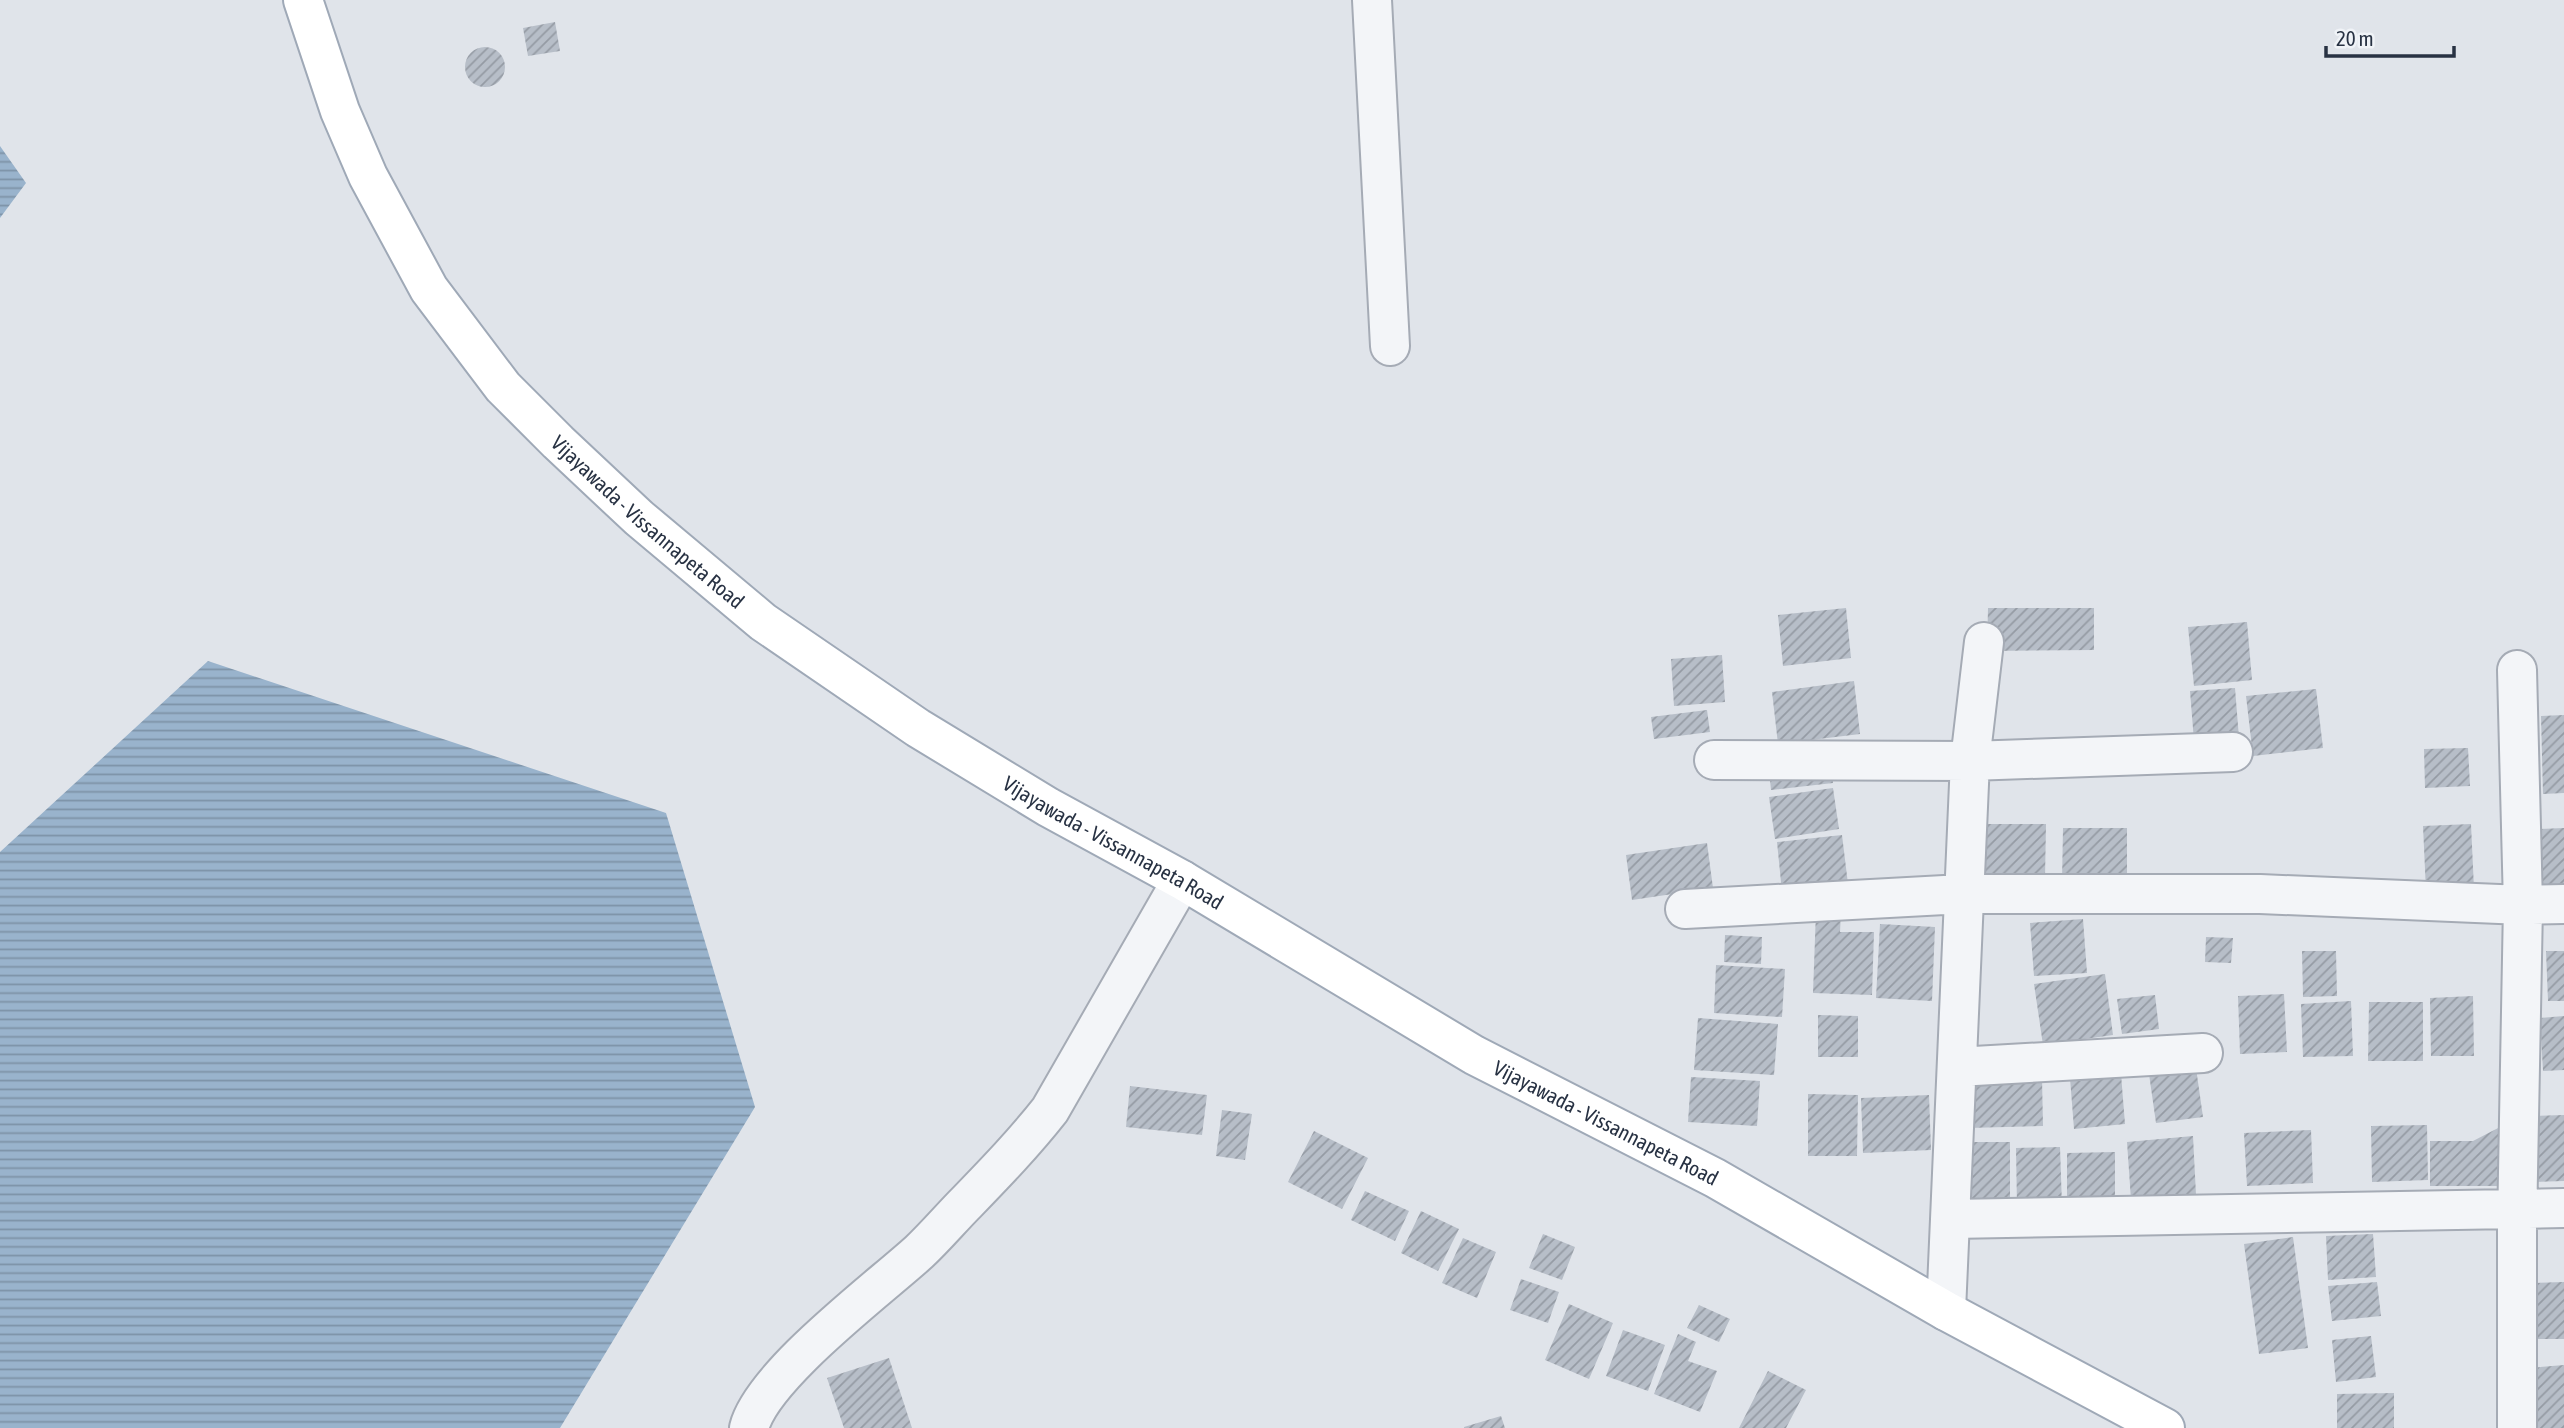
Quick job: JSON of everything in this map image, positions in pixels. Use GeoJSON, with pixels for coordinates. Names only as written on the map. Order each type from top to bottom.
{"type":"FeatureCollection","features":[{"type":"Feature","properties":{"kind":"main road","name":"Vijayawada - Vissannapeta Road"},"geometry":{"type":"LineString","coordinates":[[303,0],[340,111],[368,176],[429,289],[503,387],[540,424],[639,518],[763,622],[918,729],[1048,807],[1182,880],[1474,1055],[1715,1178],[1946,1311],[2165,1428]]}},
{"type":"Feature","properties":{"kind":"street"},"geometry":{"type":"LineString","coordinates":[[1373,0],[1390,346]]}},
{"type":"Feature","properties":{"kind":"street"},"geometry":{"type":"LineString","coordinates":[[1946,1311],[1970,761],[1984,642]]}},
{"type":"Feature","properties":{"kind":"street"},"geometry":{"type":"LineString","coordinates":[[2517,670],[2523,905],[2517,1207],[2517,1428]]}},
{"type":"Feature","properties":{"kind":"street"},"geometry":{"type":"LineString","coordinates":[[1714,760],[1970,761],[2233,751]]}},
{"type":"Feature","properties":{"kind":"street"},"geometry":{"type":"LineString","coordinates":[[749,1428],[774,1386],[821,1337],[921,1250],[1026,1141],[1050,1110],[1182,880]]}},
{"type":"Feature","properties":{"kind":"street"},"geometry":{"type":"LineString","coordinates":[[1685,909],[1963,894],[2260,894],[2523,905],[2564,904]]}},
{"type":"Feature","properties":{"kind":"street"},"geometry":{"type":"LineString","coordinates":[[1957,1067],[2203,1053]]}},
{"type":"Feature","properties":{"kind":"street"},"geometry":{"type":"LineString","coordinates":[[1952,1219],[2564,1208]]}},
{"type":"Feature","properties":{"kind":"water"},"geometry":{"type":"Polygon","coordinates":[[[0,146],[26,183],[0,218],[0,146]]]}},
{"type":"Feature","properties":{"kind":"water"},"geometry":{"type":"Polygon","coordinates":[[[208,661],[666,813],[755,1107],[560,1428],[0,1428],[0,852],[208,661]]]}},
{"type":"Feature","properties":{"kind":"building"},"geometry":{"type":"Polygon","coordinates":[[[555,22],[560,51],[528,56],[523,28],[555,22]]]}},
{"type":"Feature","properties":{"kind":"building"},"geometry":{"type":"Polygon","coordinates":[[[485,47],[493,48],[499,53],[504,59],[504,75],[499,81],[493,86],[485,87],[477,86],[471,81],[466,75],[465,67],[466,59],[471,53],[477,48],[485,47]]]}},
{"type":"Feature","properties":{"kind":"building"},"geometry":{"type":"Polygon","coordinates":[[[1846,608],[1851,658],[1783,666],[1778,615],[1846,608]]]}},
{"type":"Feature","properties":{"kind":"building"},"geometry":{"type":"Polygon","coordinates":[[[1988,608],[2094,608],[2094,650],[1987,651],[1988,608]]]}},
{"type":"Feature","properties":{"kind":"building"},"geometry":{"type":"Polygon","coordinates":[[[2247,622],[2252,680],[2194,686],[2188,627],[2247,622]]]}},
{"type":"Feature","properties":{"kind":"building"},"geometry":{"type":"Polygon","coordinates":[[[1722,655],[1725,702],[1674,706],[1671,659],[1722,655]]]}},
{"type":"Feature","properties":{"kind":"building"},"geometry":{"type":"Polygon","coordinates":[[[1854,681],[1860,734],[1778,744],[1772,692],[1854,681]]]}},
{"type":"Feature","properties":{"kind":"building"},"geometry":{"type":"Polygon","coordinates":[[[2235,688],[2239,738],[2194,741],[2190,691],[2235,688]]]}},
{"type":"Feature","properties":{"kind":"building"},"geometry":{"type":"Polygon","coordinates":[[[2316,689],[2323,748],[2253,756],[2246,696],[2316,689]]]}},
{"type":"Feature","properties":{"kind":"building"},"geometry":{"type":"Polygon","coordinates":[[[1707,710],[1710,732],[1654,739],[1651,717],[1707,710]]]}},
{"type":"Feature","properties":{"kind":"building"},"geometry":{"type":"Polygon","coordinates":[[[2564,715],[2564,793],[2543,794],[2541,716],[2564,715]]]}},
{"type":"Feature","properties":{"kind":"building"},"geometry":{"type":"Polygon","coordinates":[[[2468,748],[2470,786],[2425,788],[2424,749],[2468,748]]]}},
{"type":"Feature","properties":{"kind":"building"},"geometry":{"type":"Polygon","coordinates":[[[1830,764],[1833,783],[1771,790],[1769,770],[1830,764]]]}},
{"type":"Feature","properties":{"kind":"building"},"geometry":{"type":"Polygon","coordinates":[[[1833,788],[1839,829],[1775,839],[1769,797],[1833,788]]]}},
{"type":"Feature","properties":{"kind":"building"},"geometry":{"type":"Polygon","coordinates":[[[1985,824],[2046,824],[2045,878],[1986,878],[1985,824]]]}},
{"type":"Feature","properties":{"kind":"building"},"geometry":{"type":"Polygon","coordinates":[[[2471,824],[2474,889],[2426,891],[2423,826],[2471,824]]]}},
{"type":"Feature","properties":{"kind":"building"},"geometry":{"type":"Polygon","coordinates":[[[2063,828],[2127,828],[2127,882],[2062,882],[2063,828]]]}},
{"type":"Feature","properties":{"kind":"building"},"geometry":{"type":"Polygon","coordinates":[[[2564,828],[2564,896],[2540,897],[2539,829],[2564,828]]]}},
{"type":"Feature","properties":{"kind":"building"},"geometry":{"type":"Polygon","coordinates":[[[1842,835],[1848,884],[1782,892],[1777,842],[1842,835]]]}},
{"type":"Feature","properties":{"kind":"building"},"geometry":{"type":"Polygon","coordinates":[[[1707,843],[1713,888],[1632,900],[1626,855],[1707,843]]]}},
{"type":"Feature","properties":{"kind":"building"},"geometry":{"type":"Polygon","coordinates":[[[1816,911],[1841,912],[1840,932],[1874,932],[1872,995],[1813,993],[1816,911]]]}},
{"type":"Feature","properties":{"kind":"building"},"geometry":{"type":"Polygon","coordinates":[[[2083,919],[2087,973],[2034,976],[2030,923],[2083,919]]]}},
{"type":"Feature","properties":{"kind":"building"},"geometry":{"type":"Polygon","coordinates":[[[1880,924],[1935,927],[1932,1001],[1876,998],[1880,924]]]}},
{"type":"Feature","properties":{"kind":"building"},"geometry":{"type":"Polygon","coordinates":[[[1725,935],[1762,937],[1761,964],[1724,962],[1725,935]]]}},
{"type":"Feature","properties":{"kind":"building"},"geometry":{"type":"Polygon","coordinates":[[[2206,937],[2233,938],[2231,963],[2205,962],[2206,937]]]}},
{"type":"Feature","properties":{"kind":"building"},"geometry":{"type":"Polygon","coordinates":[[[2302,951],[2336,951],[2337,996],[2303,997],[2302,951]]]}},
{"type":"Feature","properties":{"kind":"building"},"geometry":{"type":"Polygon","coordinates":[[[2546,951],[2564,951],[2564,1001],[2548,1001],[2546,951]]]}},
{"type":"Feature","properties":{"kind":"building"},"geometry":{"type":"Polygon","coordinates":[[[1716,965],[1785,969],[1782,1017],[1714,1013],[1716,965]]]}},
{"type":"Feature","properties":{"kind":"building"},"geometry":{"type":"Polygon","coordinates":[[[2105,974],[2113,1035],[2043,1045],[2034,984],[2105,974]]]}},
{"type":"Feature","properties":{"kind":"building"},"geometry":{"type":"Polygon","coordinates":[[[2284,994],[2287,1052],[2240,1054],[2238,996],[2284,994]]]}},
{"type":"Feature","properties":{"kind":"building"},"geometry":{"type":"Polygon","coordinates":[[[2155,995],[2159,1029],[2122,1034],[2117,999],[2155,995]]]}},
{"type":"Feature","properties":{"kind":"building"},"geometry":{"type":"Polygon","coordinates":[[[2473,996],[2474,1056],[2431,1056],[2430,998],[2473,996]]]}},
{"type":"Feature","properties":{"kind":"building"},"geometry":{"type":"Polygon","coordinates":[[[2351,1001],[2353,1056],[2303,1057],[2301,1004],[2351,1001]]]}},
{"type":"Feature","properties":{"kind":"building"},"geometry":{"type":"Polygon","coordinates":[[[2369,1002],[2423,1002],[2423,1061],[2368,1061],[2369,1002]]]}},
{"type":"Feature","properties":{"kind":"building"},"geometry":{"type":"Polygon","coordinates":[[[1818,1015],[1858,1016],[1858,1057],[1818,1057],[1818,1015]]]}},
{"type":"Feature","properties":{"kind":"building"},"geometry":{"type":"Polygon","coordinates":[[[2564,1016],[2564,1070],[2543,1071],[2540,1018],[2564,1016]]]}},
{"type":"Feature","properties":{"kind":"building"},"geometry":{"type":"Polygon","coordinates":[[[1698,1018],[1778,1024],[1774,1075],[1694,1070],[1698,1018]]]}},
{"type":"Feature","properties":{"kind":"building"},"geometry":{"type":"Polygon","coordinates":[[[2195,1061],[2203,1117],[2156,1123],[2148,1067],[2195,1061]]]}},
{"type":"Feature","properties":{"kind":"building"},"geometry":{"type":"Polygon","coordinates":[[[2121,1074],[2125,1124],[2074,1129],[2070,1078],[2121,1074]]]}},
{"type":"Feature","properties":{"kind":"building"},"geometry":{"type":"Polygon","coordinates":[[[1691,1077],[1760,1081],[1757,1126],[1688,1122],[1691,1077]]]}},
{"type":"Feature","properties":{"kind":"building"},"geometry":{"type":"Polygon","coordinates":[[[2042,1078],[2043,1126],[1968,1128],[1967,1080],[2042,1078]]]}},
{"type":"Feature","properties":{"kind":"building"},"geometry":{"type":"Polygon","coordinates":[[[1130,1086],[1207,1095],[1202,1135],[1126,1127],[1130,1086]]]}},
{"type":"Feature","properties":{"kind":"building"},"geometry":{"type":"Polygon","coordinates":[[[1808,1094],[1858,1095],[1857,1156],[1808,1156],[1808,1094]]]}},
{"type":"Feature","properties":{"kind":"building"},"geometry":{"type":"Polygon","coordinates":[[[1929,1095],[1931,1150],[1863,1153],[1861,1098],[1929,1095]]]}},
{"type":"Feature","properties":{"kind":"building"},"geometry":{"type":"Polygon","coordinates":[[[1222,1110],[1252,1114],[1245,1160],[1216,1156],[1222,1110]]]}},
{"type":"Feature","properties":{"kind":"building"},"geometry":{"type":"Polygon","coordinates":[[[2564,1115],[2564,1181],[2533,1182],[2531,1116],[2564,1115]]]}},
{"type":"Feature","properties":{"kind":"building"},"geometry":{"type":"Polygon","coordinates":[[[2427,1125],[2428,1180],[2372,1182],[2371,1126],[2427,1125]]]}},
{"type":"Feature","properties":{"kind":"building"},"geometry":{"type":"Polygon","coordinates":[[[2502,1126],[2502,1186],[2430,1186],[2430,1141],[2473,1141],[2502,1126]]]}},
{"type":"Feature","properties":{"kind":"building"},"geometry":{"type":"Polygon","coordinates":[[[2311,1130],[2313,1183],[2247,1186],[2244,1133],[2311,1130]]]}},
{"type":"Feature","properties":{"kind":"building"},"geometry":{"type":"Polygon","coordinates":[[[1314,1131],[1368,1158],[1342,1209],[1288,1182],[1314,1131]]]}},
{"type":"Feature","properties":{"kind":"building"},"geometry":{"type":"Polygon","coordinates":[[[2193,1136],[2196,1195],[2131,1200],[2127,1142],[2193,1136]]]}},
{"type":"Feature","properties":{"kind":"building"},"geometry":{"type":"Polygon","coordinates":[[[1962,1142],[2010,1142],[2010,1207],[1961,1207],[1962,1142]]]}},
{"type":"Feature","properties":{"kind":"building"},"geometry":{"type":"Polygon","coordinates":[[[2060,1147],[2062,1206],[2017,1207],[2016,1148],[2060,1147]]]}},
{"type":"Feature","properties":{"kind":"building"},"geometry":{"type":"Polygon","coordinates":[[[2115,1152],[2115,1201],[2067,1201],[2067,1153],[2115,1152]]]}},
{"type":"Feature","properties":{"kind":"building"},"geometry":{"type":"Polygon","coordinates":[[[1365,1191],[1409,1211],[1395,1241],[1351,1220],[1365,1191]]]}},
{"type":"Feature","properties":{"kind":"building"},"geometry":{"type":"Polygon","coordinates":[[[1421,1211],[1459,1229],[1438,1271],[1401,1253],[1421,1211]]]}},
{"type":"Feature","properties":{"kind":"building"},"geometry":{"type":"Polygon","coordinates":[[[1543,1234],[1575,1247],[1562,1280],[1529,1268],[1543,1234]]]}},
{"type":"Feature","properties":{"kind":"building"},"geometry":{"type":"Polygon","coordinates":[[[2373,1234],[2376,1277],[2328,1280],[2326,1236],[2373,1234]]]}},
{"type":"Feature","properties":{"kind":"building"},"geometry":{"type":"Polygon","coordinates":[[[2293,1237],[2308,1348],[2259,1354],[2244,1244],[2293,1237]]]}},
{"type":"Feature","properties":{"kind":"building"},"geometry":{"type":"Polygon","coordinates":[[[1463,1238],[1496,1252],[1477,1298],[1442,1283],[1463,1238]]]}},
{"type":"Feature","properties":{"kind":"building"},"geometry":{"type":"Polygon","coordinates":[[[1521,1279],[1559,1292],[1548,1323],[1510,1310],[1521,1279]]]}},
{"type":"Feature","properties":{"kind":"building"},"geometry":{"type":"Polygon","coordinates":[[[2377,1282],[2381,1316],[2332,1321],[2328,1286],[2377,1282]]]}},
{"type":"Feature","properties":{"kind":"building"},"geometry":{"type":"Polygon","coordinates":[[[2564,1282],[2564,1339],[2534,1339],[2533,1283],[2564,1282]]]}},
{"type":"Feature","properties":{"kind":"building"},"geometry":{"type":"Polygon","coordinates":[[[1569,1304],[1613,1323],[1589,1379],[1545,1360],[1569,1304]]]}},
{"type":"Feature","properties":{"kind":"building"},"geometry":{"type":"Polygon","coordinates":[[[1699,1305],[1730,1319],[1719,1342],[1687,1328],[1699,1305]]]}},
{"type":"Feature","properties":{"kind":"building"},"geometry":{"type":"Polygon","coordinates":[[[1623,1330],[1665,1345],[1648,1391],[1606,1376],[1623,1330]]]}},
{"type":"Feature","properties":{"kind":"building"},"geometry":{"type":"Polygon","coordinates":[[[1678,1334],[1696,1342],[1688,1361],[1717,1371],[1700,1412],[1654,1394],[1678,1334]]]}},
{"type":"Feature","properties":{"kind":"building"},"geometry":{"type":"Polygon","coordinates":[[[2371,1336],[2376,1377],[2336,1382],[2332,1340],[2371,1336]]]}},
{"type":"Feature","properties":{"kind":"building"},"geometry":{"type":"Polygon","coordinates":[[[889,1358],[912,1428],[844,1428],[827,1378],[889,1358]]]}},
{"type":"Feature","properties":{"kind":"building"},"geometry":{"type":"Polygon","coordinates":[[[2564,1365],[2564,1428],[2534,1428],[2529,1368],[2564,1365]]]}},
{"type":"Feature","properties":{"kind":"building"},"geometry":{"type":"Polygon","coordinates":[[[1768,1371],[1806,1390],[1786,1428],[1739,1428],[1768,1371]]]}},
{"type":"Feature","properties":{"kind":"building"},"geometry":{"type":"Polygon","coordinates":[[[2394,1393],[2394,1428],[2337,1428],[2337,1394],[2394,1393]]]}},
{"type":"Feature","properties":{"kind":"building"},"geometry":{"type":"Polygon","coordinates":[[[1501,1416],[1505,1428],[1464,1428],[1464,1427],[1501,1416]]]}}]}
